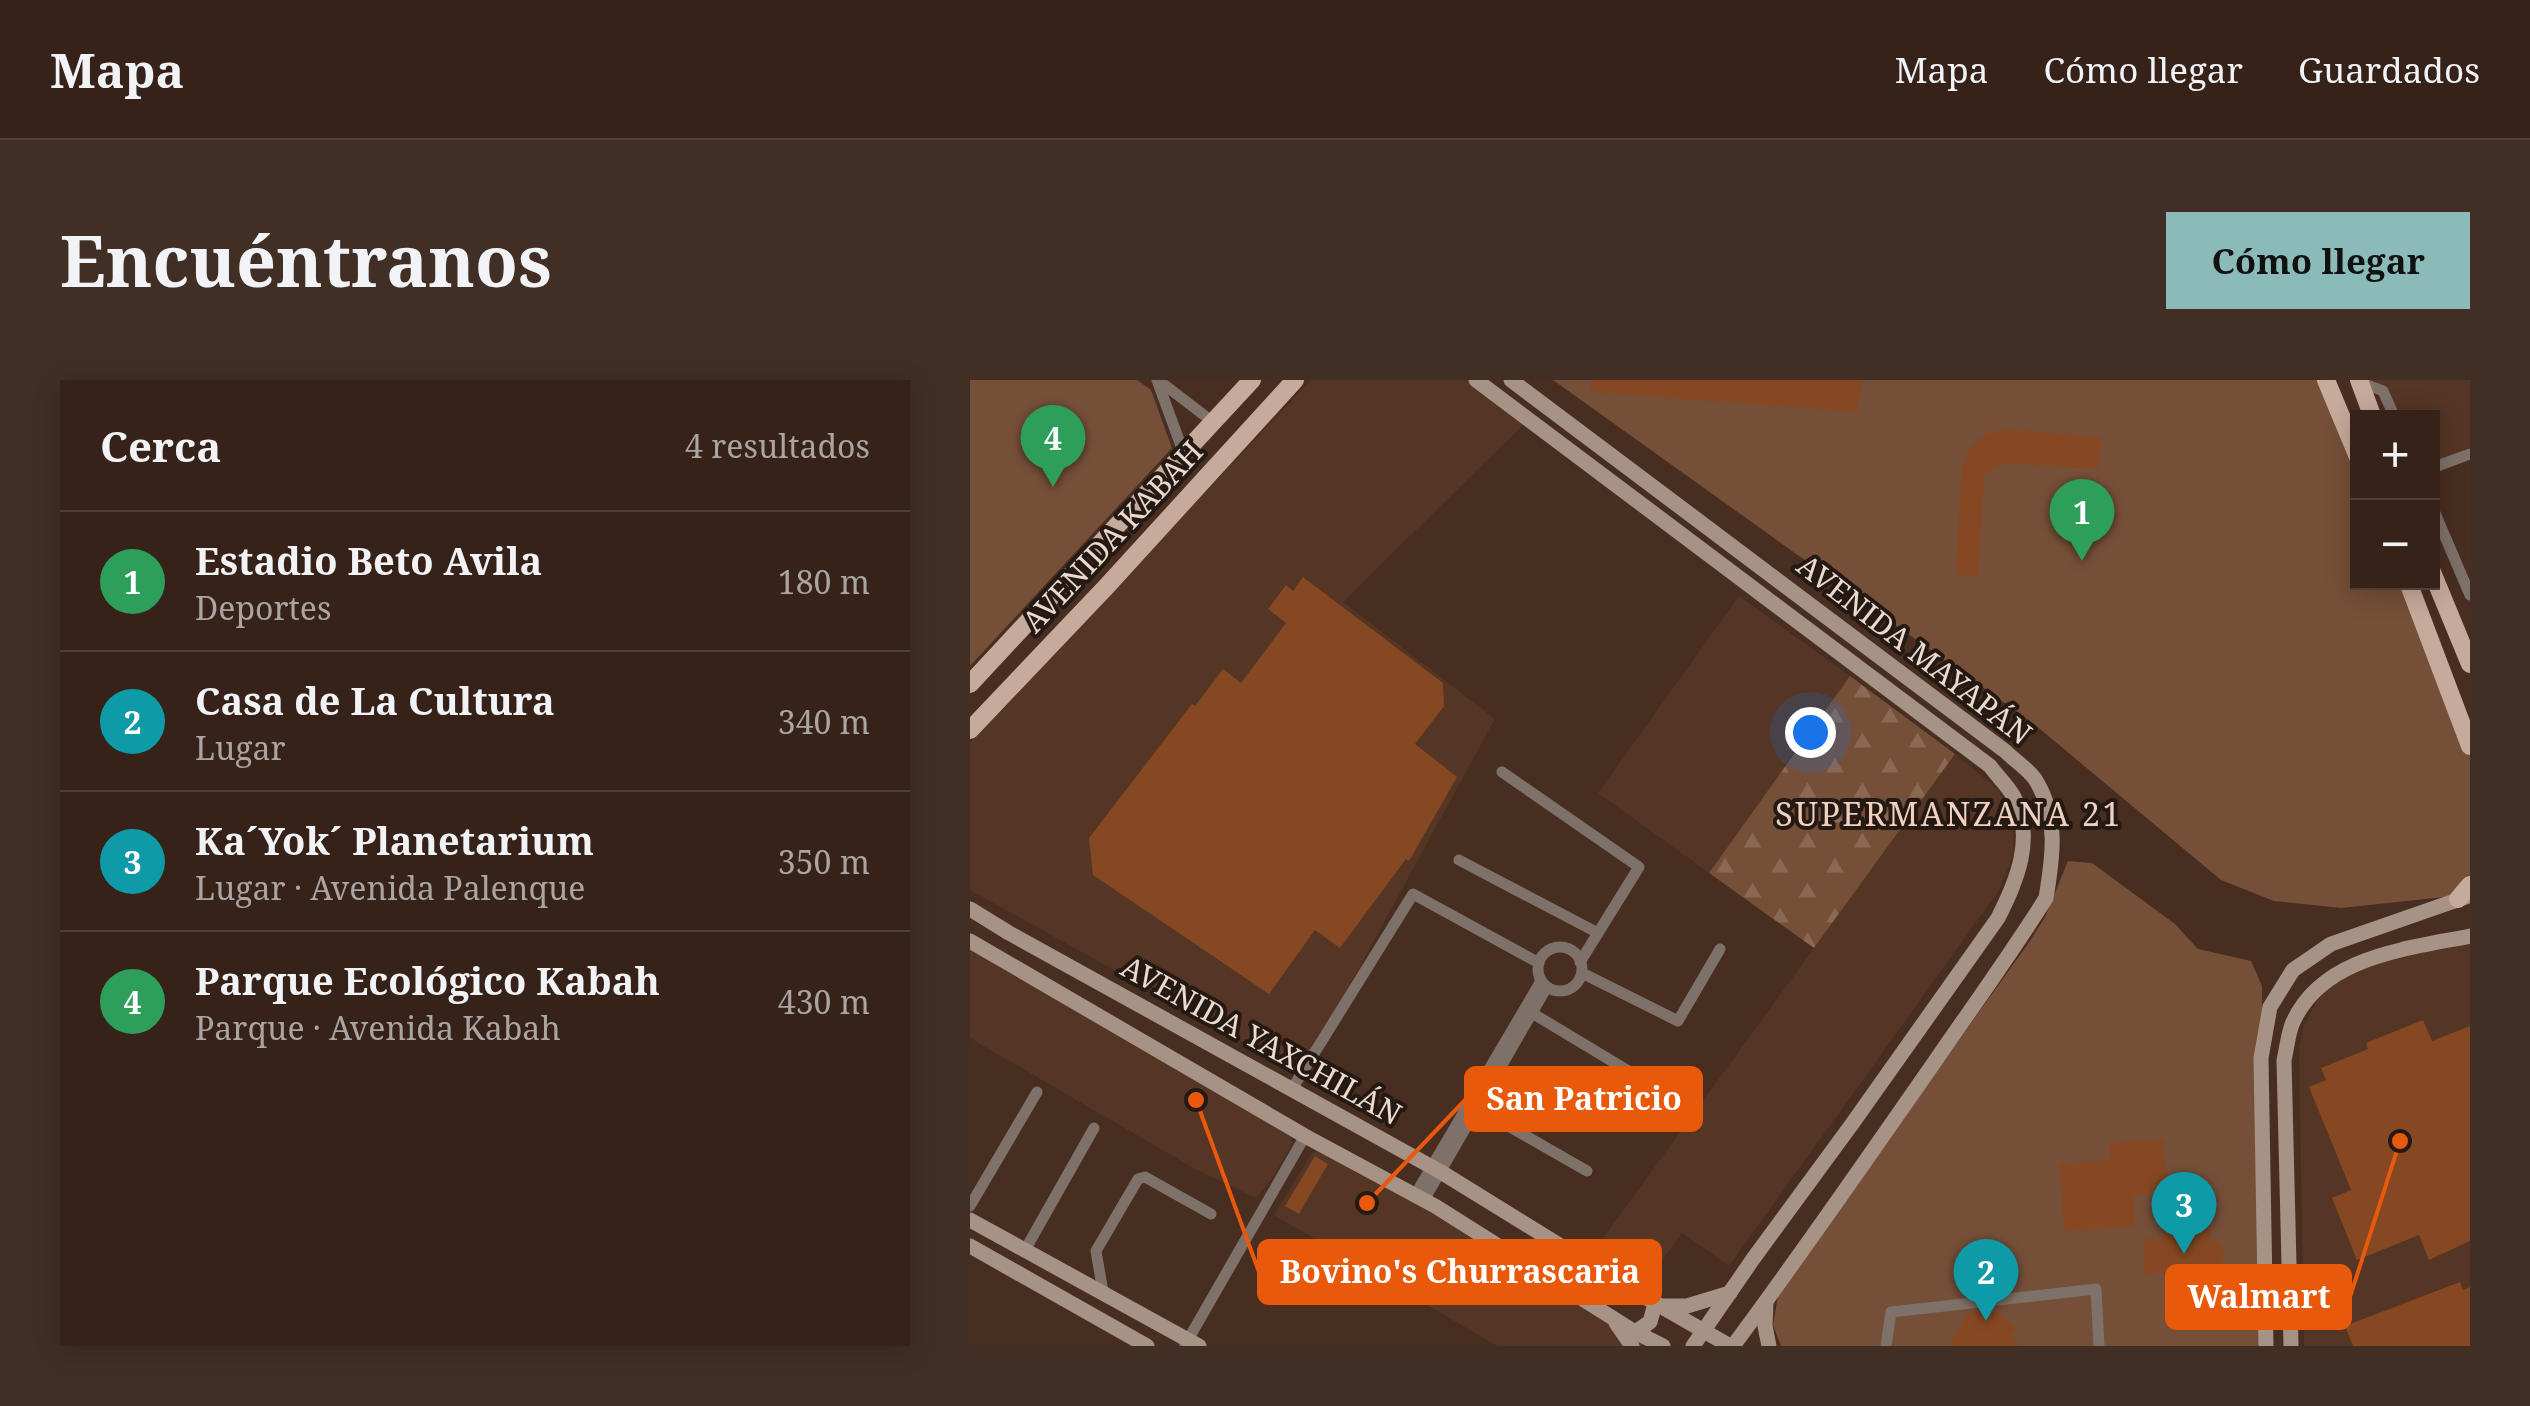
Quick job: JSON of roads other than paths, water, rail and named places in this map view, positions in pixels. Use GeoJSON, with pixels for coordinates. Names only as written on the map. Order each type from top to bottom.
{"type":"FeatureCollection","features":[{"type":"Feature","properties":{"kind":"main road","name":"AVENIDA KABAH"},"geometry":{"type":"LineString","coordinates":[[970,684],[1252,380]]}},
{"type":"Feature","properties":{"kind":"main road","name":"AVENIDA KABAH"},"geometry":{"type":"LineString","coordinates":[[970,730],[1295,380]]}},
{"type":"Feature","properties":{"kind":"main road"},"geometry":{"type":"LineString","coordinates":[[2326,380],[2350,438]]}},
{"type":"Feature","properties":{"kind":"main road"},"geometry":{"type":"LineString","coordinates":[[2359,381],[2370,410]]}},
{"type":"Feature","properties":{"kind":"main road"},"geometry":{"type":"LineString","coordinates":[[2411,590],[2470,746]]}},
{"type":"Feature","properties":{"kind":"main road"},"geometry":{"type":"LineString","coordinates":[[2439,590],[2470,664]]}},
{"type":"Feature","properties":{"kind":"main road"},"geometry":{"type":"LineString","coordinates":[[2421,615],[2470,672]]}},
{"type":"Feature","properties":{"kind":"main road"},"geometry":{"type":"LineString","coordinates":[[2464,898],[2470,884]]}},
{"type":"Feature","properties":{"kind":"street"},"geometry":{"type":"LineString","coordinates":[[1158,380],[1214,422]]}},
{"type":"Feature","properties":{"kind":"street"},"geometry":{"type":"LineString","coordinates":[[1158,380],[1184,454]]}},
{"type":"Feature","properties":{"kind":"street","name":"AVENIDA MAYAPÁN"},"geometry":{"type":"LineString","coordinates":[[1476,380],[1990,766],[2014,796],[2023,824],[2022,856],[2015,886],[1998,918],[1852,1124],[1766,1270],[1766,1303],[1732,1346]]}},
{"type":"Feature","properties":{"kind":"street","name":"AVENIDA MAYAPÁN"},"geometry":{"type":"LineString","coordinates":[[1511,380],[2005,751],[2034,778],[2052,819],[2053,857],[2046,898],[1879,1142],[1766,1270],[1730,1292],[1693,1346]]}},
{"type":"Feature","properties":{"kind":"street"},"geometry":{"type":"LineString","coordinates":[[2359,381],[2383,390],[2392,410]]}},
{"type":"Feature","properties":{"kind":"street"},"geometry":{"type":"LineString","coordinates":[[2440,465],[2470,454]]}},
{"type":"Feature","properties":{"kind":"street"},"geometry":{"type":"LineString","coordinates":[[2440,525],[2470,595]]}},
{"type":"Feature","properties":{"kind":"street"},"geometry":{"type":"LineString","coordinates":[[1719,563],[1732,545]]}},
{"type":"Feature","properties":{"kind":"street"},"geometry":{"type":"LineString","coordinates":[[1502,772],[1639,867],[1598,933],[1581,967],[1578,982],[1564,991],[1544,984],[1538,963],[1554,948],[1564,948],[1574,952],[1581,967],[1678,1021],[1720,949]]}},
{"type":"Feature","properties":{"kind":"street"},"geometry":{"type":"LineString","coordinates":[[1458,860],[1598,933]]}},
{"type":"Feature","properties":{"kind":"street"},"geometry":{"type":"LineString","coordinates":[[1292,1089],[1413,894],[1538,963]]}},
{"type":"Feature","properties":{"kind":"street"},"geometry":{"type":"LineString","coordinates":[[2266,1346],[2261,1058],[2270,1007],[2293,970],[2331,944],[2464,898]]}},
{"type":"Feature","properties":{"kind":"street","name":"AVENIDA YAXCHILÁN"},"geometry":{"type":"LineString","coordinates":[[970,908],[1436,1169],[1657,1305],[1732,1346]]}},
{"type":"Feature","properties":{"kind":"street"},"geometry":{"type":"LineString","coordinates":[[2425,911],[2432,944]]}},
{"type":"Feature","properties":{"kind":"street"},"geometry":{"type":"LineString","coordinates":[[2292,1346],[2284,1060],[2293,1023],[2314,990],[2344,969],[2376,957],[2470,936]]}},
{"type":"Feature","properties":{"kind":"street","name":"AVENIDA YAXCHILÁN"},"geometry":{"type":"LineString","coordinates":[[970,941],[1305,1136],[1420,1198],[1610,1316],[1633,1339],[1663,1346]]}},
{"type":"Feature","properties":{"kind":"street"},"geometry":{"type":"LineString","coordinates":[[1436,1169],[1477,1108],[1532,1013],[1544,984]]}},
{"type":"Feature","properties":{"kind":"street"},"geometry":{"type":"LineString","coordinates":[[1420,1198],[1544,984]]}},
{"type":"Feature","properties":{"kind":"street"},"geometry":{"type":"LineString","coordinates":[[1532,1013],[1640,1078],[1659,1072]]}},
{"type":"Feature","properties":{"kind":"street"},"geometry":{"type":"LineString","coordinates":[[1251,1105],[1268,1075]]}},
{"type":"Feature","properties":{"kind":"street"},"geometry":{"type":"LineString","coordinates":[[971,1205],[1037,1092]]}},
{"type":"Feature","properties":{"kind":"street"},"geometry":{"type":"LineString","coordinates":[[1477,1108],[1586,1170]]}},
{"type":"Feature","properties":{"kind":"street"},"geometry":{"type":"LineString","coordinates":[[1852,1124],[1879,1142]]}},
{"type":"Feature","properties":{"kind":"street"},"geometry":{"type":"LineString","coordinates":[[1028,1244],[1094,1128]]}},
{"type":"Feature","properties":{"kind":"street"},"geometry":{"type":"LineString","coordinates":[[970,1220],[1028,1244],[1191,1344],[1305,1136]]}},
{"type":"Feature","properties":{"kind":"street"},"geometry":{"type":"LineString","coordinates":[[1103,1292],[1096,1252],[1138,1180],[1145,1177],[1211,1214]]}},
{"type":"Feature","properties":{"kind":"street"},"geometry":{"type":"LineString","coordinates":[[2264,1215],[2288,1214]]}},
{"type":"Feature","properties":{"kind":"street"},"geometry":{"type":"LineString","coordinates":[[970,1246],[1147,1346]]}},
{"type":"Feature","properties":{"kind":"street"},"geometry":{"type":"LineString","coordinates":[[1886,1346],[1890,1312],[2096,1288],[2100,1346]]}},
{"type":"Feature","properties":{"kind":"street"},"geometry":{"type":"LineString","coordinates":[[1633,1339],[1650,1322],[1657,1305],[1686,1306],[1730,1292]]}},
{"type":"Feature","properties":{"kind":"street"},"geometry":{"type":"LineString","coordinates":[[1766,1303],[1769,1346]]}},
{"type":"Feature","properties":{"kind":"place","name":"Parque Ecológico Kabah"},"geometry":{"type":"Point","coordinates":[1053,487]}},
{"type":"Feature","properties":{"kind":"place","name":"Estadio Beto Avila"},"geometry":{"type":"Point","coordinates":[2082,561]}},
{"type":"Feature","properties":{"kind":"place","name":"Bovino's Churrascaria"},"geometry":{"type":"Point","coordinates":[1196,1100]}},
{"type":"Feature","properties":{"kind":"place","name":"Walmart"},"geometry":{"type":"Point","coordinates":[2400,1141]}},
{"type":"Feature","properties":{"kind":"place","name":"San Patricio"},"geometry":{"type":"Point","coordinates":[1367,1203]}},
{"type":"Feature","properties":{"kind":"place","name":"Ka´Yok´ Planetarium"},"geometry":{"type":"Point","coordinates":[2184,1254]}},
{"type":"Feature","properties":{"kind":"place","name":"Casa de La Cultura"},"geometry":{"type":"Point","coordinates":[1986,1321]}},
{"type":"Feature","properties":{"kind":"district","name":"SUPERMANZANA 21"},"geometry":{"type":"Point","coordinates":[1949,815]}}]}
